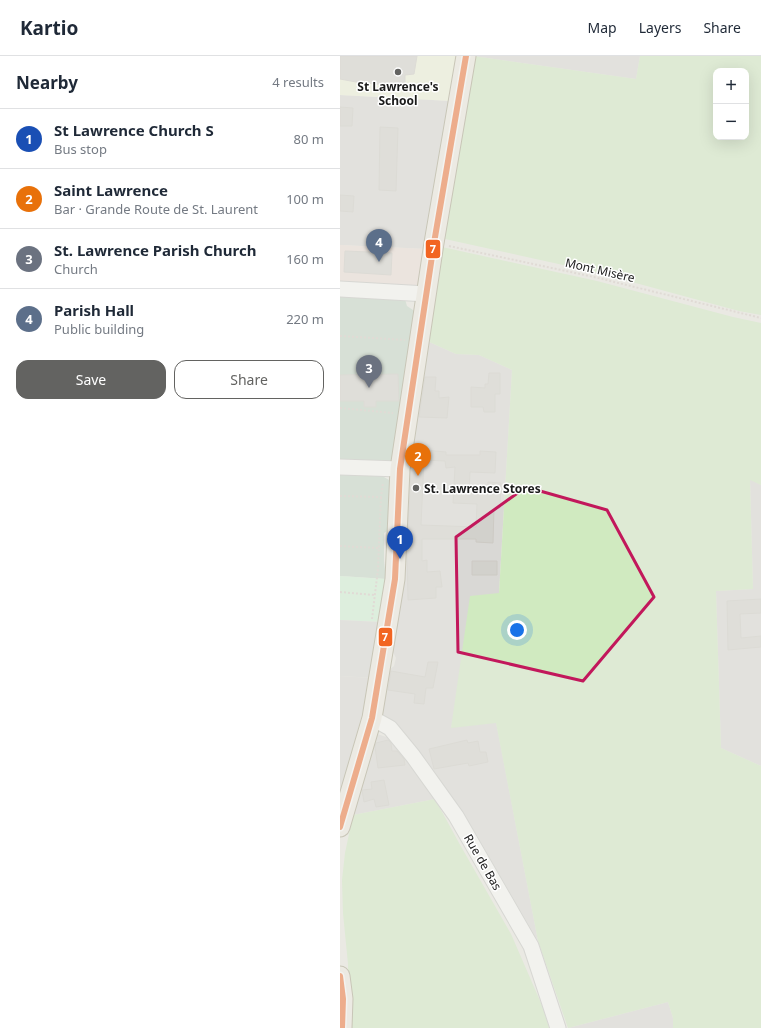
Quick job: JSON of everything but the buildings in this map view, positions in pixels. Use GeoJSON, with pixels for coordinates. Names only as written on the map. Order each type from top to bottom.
{"type":"FeatureCollection","features":[{"type":"Feature","properties":{"kind":"main road"},"geometry":{"type":"LineString","coordinates":[[340,827],[372,718],[395,579],[394,469],[427,294],[434,242],[466,56]]}},
{"type":"Feature","properties":{"kind":"main road"},"geometry":{"type":"LineString","coordinates":[[340,976],[343,999],[342,1028]]}},
{"type":"Feature","properties":{"kind":"street"},"geometry":{"type":"LineString","coordinates":[[340,288],[427,294]]}},
{"type":"Feature","properties":{"kind":"street"},"geometry":{"type":"LineString","coordinates":[[340,467],[394,469]]}},
{"type":"Feature","properties":{"kind":"street","name":"Rue de Bas"},"geometry":{"type":"LineString","coordinates":[[372,718],[390,728],[414,756],[456,816],[531,946],[558,1028]]}},
{"type":"Feature","properties":{"kind":"path","name":"Mont Misère"},"geometry":{"type":"LineString","coordinates":[[434,242],[594,277],[761,318]]}},
{"type":"Feature","properties":{"kind":"path"},"geometry":{"type":"LineString","coordinates":[[340,336],[408,340]]}},
{"type":"Feature","properties":{"kind":"path"},"geometry":{"type":"LineString","coordinates":[[340,408],[393,413]]}},
{"type":"Feature","properties":{"kind":"path"},"geometry":{"type":"LineString","coordinates":[[371,623],[378,569],[380,497],[383,481],[394,469]]}},
{"type":"Feature","properties":{"kind":"path"},"geometry":{"type":"LineString","coordinates":[[340,496],[380,497]]}},
{"type":"Feature","properties":{"kind":"path"},"geometry":{"type":"LineString","coordinates":[[340,546],[378,548]]}},
{"type":"Feature","properties":{"kind":"path"},"geometry":{"type":"LineString","coordinates":[[340,592],[374,595]]}},
{"type":"Feature","properties":{"kind":"highlighted area"},"geometry":{"type":"Polygon","coordinates":[[[526,487],[607,510],[654,597],[583,681],[458,652],[456,537],[526,487]]]}},
{"type":"Feature","properties":{"kind":"shaded area","name":"St Lawrence's School"},"geometry":{"type":"Polygon","coordinates":[[[340,56],[459,56],[451,101],[340,95],[340,56]]]}},
{"type":"Feature","properties":{"kind":"shaded area"},"geometry":{"type":"Polygon","coordinates":[[[473,56],[640,56],[636,79],[473,56]]]}},
{"type":"Feature","properties":{"kind":"shaded area"},"geometry":{"type":"Polygon","coordinates":[[[340,95],[451,101],[427,249],[340,245],[340,95]]]}},
{"type":"Feature","properties":{"kind":"shaded area"},"geometry":{"type":"Polygon","coordinates":[[[340,245],[427,249],[423,282],[415,289],[340,285],[340,245]]]}},
{"type":"Feature","properties":{"kind":"shaded area"},"geometry":{"type":"Polygon","coordinates":[[[340,293],[404,296],[407,306],[416,312],[396,463],[340,462],[340,293]]]}},
{"type":"Feature","properties":{"kind":"shaded area"},"geometry":{"type":"Polygon","coordinates":[[[427,341],[456,354],[479,355],[512,370],[499,593],[451,727],[496,722],[538,941],[472,827],[419,753],[380,711],[386,672],[394,666],[396,658],[390,646],[409,468],[427,341]]]}},
{"type":"Feature","properties":{"kind":"shaded area"},"geometry":{"type":"Polygon","coordinates":[[[340,473],[379,474],[389,480],[390,529],[384,533],[384,561],[386,579],[340,576],[340,473]]]}},
{"type":"Feature","properties":{"kind":"shaded area"},"geometry":{"type":"Polygon","coordinates":[[[750,479],[761,485],[761,766],[721,748],[716,591],[753,589],[750,479]]]}},
{"type":"Feature","properties":{"kind":"shaded area"},"geometry":{"type":"Polygon","coordinates":[[[340,576],[386,579],[381,622],[340,620],[340,576]]]}},
{"type":"Feature","properties":{"kind":"shaded area"},"geometry":{"type":"Polygon","coordinates":[[[340,620],[381,622],[372,678],[340,676],[340,620]]]}},
{"type":"Feature","properties":{"kind":"shaded area"},"geometry":{"type":"Polygon","coordinates":[[[340,676],[372,678],[340,794],[340,676]]]}},
{"type":"Feature","properties":{"kind":"shaded area"},"geometry":{"type":"Polygon","coordinates":[[[377,734],[393,739],[435,799],[353,815],[377,734]]]}},
{"type":"Feature","properties":{"kind":"shaded area"},"geometry":{"type":"Polygon","coordinates":[[[668,1002],[673,1018],[673,1028],[568,1028],[668,1002]]]}},
{"type":"Feature","properties":{"kind":"green space"},"geometry":{"type":"Polygon","coordinates":[[[473,56],[636,79],[640,56],[761,56],[761,315],[739,311],[595,272],[445,239],[473,56]]]}},
{"type":"Feature","properties":{"kind":"green space"},"geometry":{"type":"Polygon","coordinates":[[[442,247],[597,281],[761,323],[761,485],[750,480],[753,589],[716,591],[721,748],[761,766],[761,1028],[673,1028],[673,1018],[668,1002],[568,1028],[538,941],[496,723],[451,728],[470,596],[499,593],[512,370],[479,355],[456,354],[427,341],[442,247]]]}},
{"type":"Feature","properties":{"kind":"green space"},"geometry":{"type":"Polygon","coordinates":[[[435,799],[511,934],[544,1010],[549,1028],[349,1028],[348,964],[343,913],[342,880],[345,853],[353,815],[435,799]]]}},
{"type":"Feature","properties":{"kind":"transit line","name":"7"},"geometry":{"type":"LineString","coordinates":[[340,827],[372,718],[395,579],[400,469],[434,243],[466,56]]}},
{"type":"Feature","properties":{"kind":"transit line","name":"7"},"geometry":{"type":"LineString","coordinates":[[340,976],[343,999],[342,1028]]}},
{"type":"Feature","properties":{"kind":"place","name":"St Lawrence's School"},"geometry":{"type":"Point","coordinates":[398,72]}},
{"type":"Feature","properties":{"kind":"place","name":"Parish Hall"},"geometry":{"type":"Point","coordinates":[379,262]}},
{"type":"Feature","properties":{"kind":"place","name":"St. Lawrence Parish Church"},"geometry":{"type":"Point","coordinates":[369,388]}},
{"type":"Feature","properties":{"kind":"place","name":"Saint Lawrence"},"geometry":{"type":"Point","coordinates":[418,476]}},
{"type":"Feature","properties":{"kind":"place","name":"St. Lawrence Stores"},"geometry":{"type":"Point","coordinates":[416,488]}},
{"type":"Feature","properties":{"kind":"place","name":"St Lawrence Church S"},"geometry":{"type":"Point","coordinates":[400,559]}}]}
